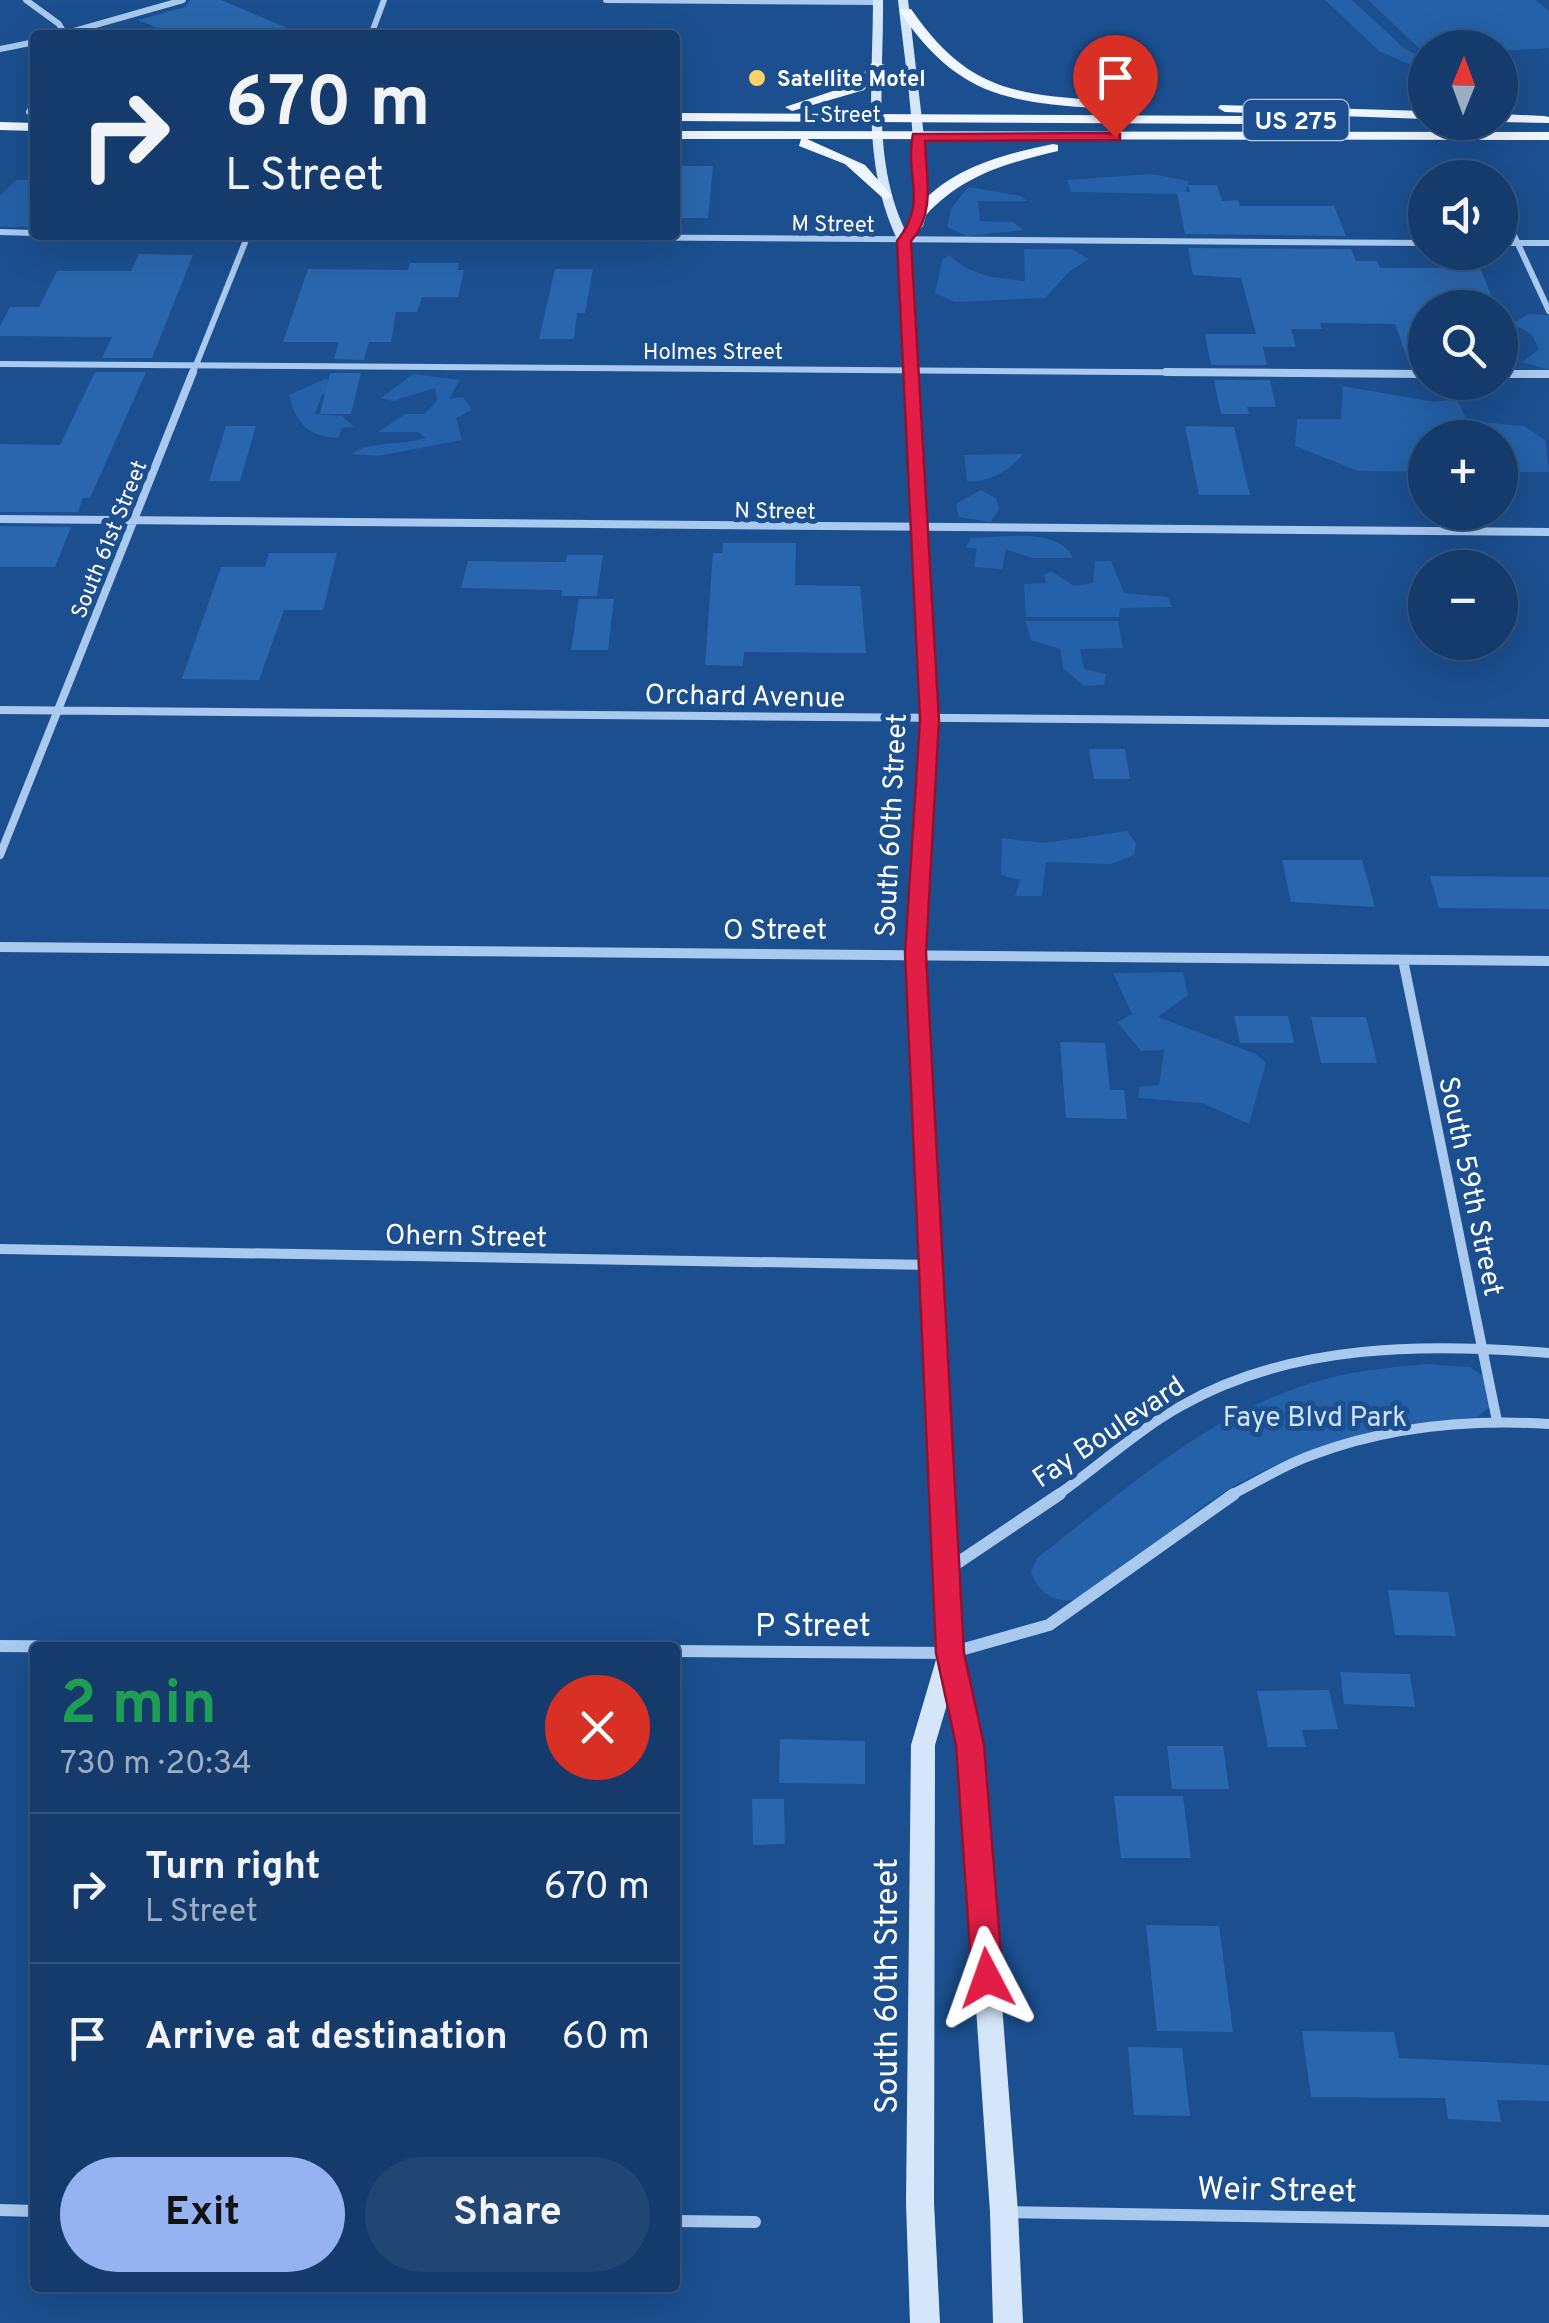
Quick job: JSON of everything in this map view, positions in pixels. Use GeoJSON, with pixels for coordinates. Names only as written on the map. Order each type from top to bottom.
{"type":"FeatureCollection","features":[{"type":"Feature","properties":{"kind":"main road","name":"South 60th Street"},"geometry":{"type":"LineString","coordinates":[[878,1],[885,196],[891,221],[904,241],[930,720],[916,953],[950,1653],[970,1745],[1004,2212],[1008,2323]]}},
{"type":"Feature","properties":{"kind":"main road"},"geometry":{"type":"LineString","coordinates":[[904,6],[941,58],[958,71],[1025,95],[1080,103],[1408,117]]}},
{"type":"Feature","properties":{"kind":"main road"},"geometry":{"type":"LineString","coordinates":[[904,6],[918,137],[921,212],[917,226],[904,241]]}},
{"type":"Feature","properties":{"kind":"main road"},"geometry":{"type":"LineString","coordinates":[[680,109],[707,117],[826,100],[859,87],[878,64]]}},
{"type":"Feature","properties":{"kind":"main road"},"geometry":{"type":"LineString","coordinates":[[0,112],[30,113]]}},
{"type":"Feature","properties":{"kind":"main road"},"geometry":{"type":"LineString","coordinates":[[0,126],[30,114]]}},
{"type":"Feature","properties":{"kind":"main road","name":"L Street"},"geometry":{"type":"LineString","coordinates":[[680,117],[1408,118]]}},
{"type":"Feature","properties":{"kind":"main road"},"geometry":{"type":"LineString","coordinates":[[1518,120],[1549,121]]}},
{"type":"Feature","properties":{"kind":"main road","name":"L Street"},"geometry":{"type":"LineString","coordinates":[[680,135],[1549,136]]}},
{"type":"Feature","properties":{"kind":"main road"},"geometry":{"type":"LineString","coordinates":[[735,136],[805,144],[845,157],[870,173],[885,196]]}},
{"type":"Feature","properties":{"kind":"main road"},"geometry":{"type":"LineString","coordinates":[[921,212],[948,185],[1008,158],[1101,143],[1234,137]]}},
{"type":"Feature","properties":{"kind":"main road","name":"South 60th Street"},"geometry":{"type":"LineString","coordinates":[[924,2323],[920,2202],[923,1746],[950,1653]]}},
{"type":"Feature","properties":{"kind":"street"},"geometry":{"type":"LineString","coordinates":[[26,0],[62,30]]}},
{"type":"Feature","properties":{"kind":"street"},"geometry":{"type":"LineString","coordinates":[[81,30],[183,0]]}},
{"type":"Feature","properties":{"kind":"street"},"geometry":{"type":"LineString","coordinates":[[374,30],[384,0]]}},
{"type":"Feature","properties":{"kind":"street"},"geometry":{"type":"LineString","coordinates":[[606,0],[878,1]]}},
{"type":"Feature","properties":{"kind":"street"},"geometry":{"type":"LineString","coordinates":[[0,49],[30,43]]}},
{"type":"Feature","properties":{"kind":"street"},"geometry":{"type":"LineString","coordinates":[[0,232],[30,233]]}},
{"type":"Feature","properties":{"kind":"street","name":"M Street"},"geometry":{"type":"LineString","coordinates":[[680,239],[1408,243]]}},
{"type":"Feature","properties":{"kind":"street","name":"South 61st Street"},"geometry":{"type":"LineString","coordinates":[[0,856],[246,240]]}},
{"type":"Feature","properties":{"kind":"street"},"geometry":{"type":"LineString","coordinates":[[1549,243],[1518,243],[1549,311]]}},
{"type":"Feature","properties":{"kind":"street","name":"Holmes Street"},"geometry":{"type":"LineString","coordinates":[[0,364],[1408,374]]}},
{"type":"Feature","properties":{"kind":"street"},"geometry":{"type":"LineString","coordinates":[[1518,374],[1549,374]]}},
{"type":"Feature","properties":{"kind":"street","name":"N Street"},"geometry":{"type":"LineString","coordinates":[[0,520],[1549,532]]}},
{"type":"Feature","properties":{"kind":"street","name":"Orchard Avenue"},"geometry":{"type":"LineString","coordinates":[[0,710],[1549,723]]}},
{"type":"Feature","properties":{"kind":"street","name":"O Street"},"geometry":{"type":"LineString","coordinates":[[0,947],[1549,962]]}},
{"type":"Feature","properties":{"kind":"street","name":"South 59th Street"},"geometry":{"type":"LineString","coordinates":[[1403,960],[1498,1420]]}},
{"type":"Feature","properties":{"kind":"street","name":"Ohern Street"},"geometry":{"type":"LineString","coordinates":[[0,1249],[932,1266]]}},
{"type":"Feature","properties":{"kind":"street","name":"Fay Boulevard"},"geometry":{"type":"LineString","coordinates":[[946,1570],[1080,1479],[1126,1442],[1196,1398],[1268,1369],[1385,1347],[1482,1346],[1549,1353]]}},
{"type":"Feature","properties":{"kind":"street"},"geometry":{"type":"LineString","coordinates":[[950,1653],[1049,1625],[1113,1583],[1216,1504],[1262,1476],[1308,1456],[1364,1438],[1498,1420],[1549,1424]]}},
{"type":"Feature","properties":{"kind":"street"},"geometry":{"type":"LineString","coordinates":[[0,1646],[30,1646]]}},
{"type":"Feature","properties":{"kind":"street","name":"P Street"},"geometry":{"type":"LineString","coordinates":[[680,1651],[950,1653]]}},
{"type":"Feature","properties":{"kind":"street"},"geometry":{"type":"LineString","coordinates":[[0,2210],[30,2211]]}},
{"type":"Feature","properties":{"kind":"street","name":"Weir Street"},"geometry":{"type":"LineString","coordinates":[[1004,2212],[1549,2220]]}},
{"type":"Feature","properties":{"kind":"street"},"geometry":{"type":"LineString","coordinates":[[680,2221],[755,2222]]}},
{"type":"Feature","properties":{"kind":"green space"},"geometry":{"type":"Polygon","coordinates":[[[1325,0],[1352,0],[1408,50],[1408,64],[1379,51],[1325,0]]]}},
{"type":"Feature","properties":{"kind":"green space"},"geometry":{"type":"Polygon","coordinates":[[[1368,0],[1536,0],[1549,11],[1549,48],[1518,50],[1518,30],[1408,30],[1408,38],[1368,0]]]}},
{"type":"Feature","properties":{"kind":"green space"},"geometry":{"type":"Polygon","coordinates":[[[1151,174],[1189,181],[1185,194],[1071,192],[1067,180],[1151,174]]]}},
{"type":"Feature","properties":{"kind":"green space"},"geometry":{"type":"Polygon","coordinates":[[[16,180],[30,180],[30,227],[0,227],[0,196],[16,180]]]}},
{"type":"Feature","properties":{"kind":"green space"},"geometry":{"type":"Polygon","coordinates":[[[968,187],[1021,196],[1027,201],[978,201],[980,221],[1013,222],[1024,230],[967,236],[947,227],[951,209],[968,187]]]}},
{"type":"Feature","properties":{"kind":"green space"},"geometry":{"type":"Polygon","coordinates":[[[1024,249],[1072,249],[1089,259],[1070,271],[1045,298],[955,302],[935,293],[942,260],[950,255],[975,271],[1025,281],[1024,249]]]}},
{"type":"Feature","properties":{"kind":"green space"},"geometry":{"type":"Polygon","coordinates":[[[1528,314],[1549,315],[1549,370],[1522,362],[1539,349],[1531,334],[1518,327],[1518,320],[1528,314]]]}},
{"type":"Feature","properties":{"kind":"green space"},"geometry":{"type":"Polygon","coordinates":[[[413,374],[460,380],[449,399],[463,397],[472,410],[456,418],[462,440],[378,456],[350,454],[368,447],[426,438],[418,432],[378,432],[405,414],[424,414],[437,401],[435,388],[393,401],[381,398],[413,374]]]}},
{"type":"Feature","properties":{"kind":"green space"},"geometry":{"type":"Polygon","coordinates":[[[325,379],[349,385],[322,395],[315,414],[342,416],[354,427],[342,428],[338,438],[319,435],[305,427],[295,414],[289,395],[325,379]]]}},
{"type":"Feature","properties":{"kind":"green space"},"geometry":{"type":"Polygon","coordinates":[[[1343,386],[1408,400],[1457,400],[1467,420],[1408,420],[1408,472],[1358,471],[1295,446],[1297,419],[1341,419],[1343,386]]]}},
{"type":"Feature","properties":{"kind":"green space"},"geometry":{"type":"Polygon","coordinates":[[[1518,425],[1545,440],[1549,472],[1518,472],[1518,425]]]}},
{"type":"Feature","properties":{"kind":"green space"},"geometry":{"type":"Polygon","coordinates":[[[1023,454],[998,475],[967,481],[964,455],[1023,454]]]}},
{"type":"Feature","properties":{"kind":"green space"},"geometry":{"type":"Polygon","coordinates":[[[981,490],[996,498],[999,509],[991,522],[959,517],[956,504],[981,490]]]}},
{"type":"Feature","properties":{"kind":"green space"},"geometry":{"type":"Polygon","coordinates":[[[971,538],[1042,538],[1066,548],[1073,558],[1032,558],[1006,549],[1002,569],[974,567],[977,549],[966,547],[971,538]]]}},
{"type":"Feature","properties":{"kind":"green space"},"geometry":{"type":"Polygon","coordinates":[[[1095,561],[1111,561],[1124,593],[1168,597],[1172,607],[1120,608],[1119,617],[1026,617],[1024,584],[1046,583],[1044,575],[1051,571],[1074,586],[1093,583],[1095,561]]]}},
{"type":"Feature","properties":{"kind":"green space"},"geometry":{"type":"Polygon","coordinates":[[[1025,621],[1118,621],[1123,648],[1080,649],[1084,669],[1106,674],[1104,685],[1084,686],[1063,668],[1060,649],[1031,640],[1025,621]]]}},
{"type":"Feature","properties":{"kind":"green space"},"geometry":{"type":"Polygon","coordinates":[[[1127,831],[1136,843],[1134,855],[1111,864],[1046,862],[1042,896],[1015,896],[1020,880],[1001,875],[1002,838],[1044,843],[1127,831]]]}},
{"type":"Feature","properties":{"kind":"green space"},"geometry":{"type":"Polygon","coordinates":[[[1183,972],[1188,995],[1158,1017],[1256,1054],[1266,1063],[1249,1124],[1202,1103],[1138,1098],[1139,1087],[1159,1085],[1164,1050],[1141,1051],[1117,1022],[1132,1014],[1113,973],[1183,972]]]}},
{"type":"Feature","properties":{"kind":"green space","name":"Faye Blvd Park"},"geometry":{"type":"Polygon","coordinates":[[[1427,1364],[1469,1367],[1486,1378],[1491,1406],[1477,1417],[1369,1435],[1299,1455],[1266,1470],[1202,1507],[1127,1569],[1079,1600],[1049,1596],[1034,1580],[1031,1572],[1037,1558],[1139,1478],[1211,1429],[1287,1391],[1329,1378],[1427,1364]]]}},
{"type":"Feature","properties":{"kind":"building"},"geometry":{"type":"Polygon","coordinates":[[[190,0],[221,0],[292,30],[163,30],[138,20],[185,7],[190,0]]]}},
{"type":"Feature","properties":{"kind":"building"},"geometry":{"type":"Polygon","coordinates":[[[680,166],[713,166],[708,218],[680,218],[680,166]]]}},
{"type":"Feature","properties":{"kind":"building"},"geometry":{"type":"Polygon","coordinates":[[[1188,185],[1217,185],[1222,201],[1238,200],[1240,206],[1334,206],[1346,236],[1185,234],[1177,192],[1190,192],[1188,185]]]}},
{"type":"Feature","properties":{"kind":"building"},"geometry":{"type":"Polygon","coordinates":[[[1188,248],[1351,249],[1356,261],[1377,261],[1380,268],[1481,270],[1489,290],[1408,290],[1408,360],[1395,324],[1320,323],[1322,329],[1291,329],[1296,347],[1263,347],[1267,365],[1211,365],[1205,334],[1256,334],[1241,278],[1193,275],[1188,248]]]}},
{"type":"Feature","properties":{"kind":"building"},"geometry":{"type":"Polygon","coordinates":[[[139,254],[193,255],[152,358],[102,358],[112,337],[0,336],[0,326],[10,307],[39,307],[57,271],[131,271],[139,254]]]}},
{"type":"Feature","properties":{"kind":"building"},"geometry":{"type":"Polygon","coordinates":[[[410,263],[459,263],[458,270],[464,270],[458,297],[422,297],[417,312],[396,312],[391,342],[369,342],[364,360],[334,359],[339,342],[283,342],[308,269],[408,270],[410,263]]]}},
{"type":"Feature","properties":{"kind":"building"},"geometry":{"type":"Polygon","coordinates":[[[555,269],[593,269],[585,313],[577,313],[574,339],[539,339],[555,269]]]}},
{"type":"Feature","properties":{"kind":"building"},"geometry":{"type":"Polygon","coordinates":[[[95,372],[146,372],[90,498],[83,498],[78,512],[0,512],[0,444],[60,445],[95,372]]]}},
{"type":"Feature","properties":{"kind":"building"},"geometry":{"type":"Polygon","coordinates":[[[330,373],[361,373],[351,414],[320,414],[330,373]]]}},
{"type":"Feature","properties":{"kind":"building"},"geometry":{"type":"Polygon","coordinates":[[[1214,380],[1270,380],[1276,407],[1247,407],[1249,414],[1221,414],[1214,380]]]}},
{"type":"Feature","properties":{"kind":"building"},"geometry":{"type":"Polygon","coordinates":[[[226,426],[256,426],[240,481],[209,481],[226,426]]]}},
{"type":"Feature","properties":{"kind":"building"},"geometry":{"type":"Polygon","coordinates":[[[1185,426],[1234,427],[1250,495],[1199,495],[1185,426]]]}},
{"type":"Feature","properties":{"kind":"building"},"geometry":{"type":"Polygon","coordinates":[[[0,526],[71,527],[55,567],[0,567],[0,526]]]}},
{"type":"Feature","properties":{"kind":"building"},"geometry":{"type":"Polygon","coordinates":[[[723,543],[796,543],[795,585],[860,586],[866,653],[744,652],[743,666],[705,665],[713,553],[722,553],[723,543]]]}},
{"type":"Feature","properties":{"kind":"building"},"geometry":{"type":"Polygon","coordinates":[[[269,553],[337,553],[323,610],[284,610],[259,680],[182,679],[221,567],[265,567],[269,553]]]}},
{"type":"Feature","properties":{"kind":"building"},"geometry":{"type":"Polygon","coordinates":[[[567,555],[603,555],[597,596],[561,596],[562,590],[461,588],[468,561],[566,562],[567,555]]]}},
{"type":"Feature","properties":{"kind":"building"},"geometry":{"type":"Polygon","coordinates":[[[579,599],[614,599],[608,650],[571,650],[579,599]]]}},
{"type":"Feature","properties":{"kind":"building"},"geometry":{"type":"Polygon","coordinates":[[[1089,749],[1125,749],[1130,779],[1094,779],[1089,749]]]}},
{"type":"Feature","properties":{"kind":"building"},"geometry":{"type":"Polygon","coordinates":[[[1282,860],[1362,860],[1375,907],[1291,902],[1282,860]]]}},
{"type":"Feature","properties":{"kind":"building"},"geometry":{"type":"Polygon","coordinates":[[[1430,876],[1549,877],[1549,909],[1439,908],[1430,876]]]}},
{"type":"Feature","properties":{"kind":"building"},"geometry":{"type":"Polygon","coordinates":[[[1234,1016],[1288,1016],[1294,1043],[1240,1043],[1234,1016]]]}},
{"type":"Feature","properties":{"kind":"building"},"geometry":{"type":"Polygon","coordinates":[[[1311,1017],[1366,1017],[1377,1063],[1321,1063],[1311,1017]]]}},
{"type":"Feature","properties":{"kind":"building"},"geometry":{"type":"Polygon","coordinates":[[[1060,1042],[1105,1043],[1110,1090],[1124,1090],[1127,1119],[1066,1118],[1060,1042]]]}},
{"type":"Feature","properties":{"kind":"building"},"geometry":{"type":"Polygon","coordinates":[[[1388,1590],[1448,1592],[1456,1636],[1395,1635],[1388,1590]]]}},
{"type":"Feature","properties":{"kind":"building"},"geometry":{"type":"Polygon","coordinates":[[[1340,1672],[1410,1674],[1415,1707],[1344,1704],[1340,1672]]]}},
{"type":"Feature","properties":{"kind":"building"},"geometry":{"type":"Polygon","coordinates":[[[1329,1690],[1338,1729],[1302,1730],[1306,1747],[1268,1747],[1257,1691],[1329,1690]]]}},
{"type":"Feature","properties":{"kind":"building"},"geometry":{"type":"Polygon","coordinates":[[[780,1739],[865,1741],[865,1784],[779,1783],[780,1739]]]}},
{"type":"Feature","properties":{"kind":"building"},"geometry":{"type":"Polygon","coordinates":[[[1167,1746],[1223,1746],[1229,1789],[1172,1789],[1167,1746]]]}},
{"type":"Feature","properties":{"kind":"building"},"geometry":{"type":"Polygon","coordinates":[[[1114,1796],[1183,1796],[1191,1858],[1121,1858],[1114,1796]]]}},
{"type":"Feature","properties":{"kind":"building"},"geometry":{"type":"Polygon","coordinates":[[[752,1799],[784,1799],[785,1844],[753,1845],[752,1799]]]}},
{"type":"Feature","properties":{"kind":"building"},"geometry":{"type":"Polygon","coordinates":[[[1146,1925],[1219,1926],[1233,2032],[1157,2031],[1146,1925]]]}},
{"type":"Feature","properties":{"kind":"building"},"geometry":{"type":"Polygon","coordinates":[[[1302,2031],[1394,2032],[1399,2058],[1549,2065],[1549,2101],[1497,2100],[1501,2122],[1448,2119],[1445,2098],[1311,2097],[1302,2031]]]}},
{"type":"Feature","properties":{"kind":"building"},"geometry":{"type":"Polygon","coordinates":[[[1128,2047],[1182,2048],[1190,2116],[1134,2115],[1128,2047]]]}},
{"type":"Feature","properties":{"kind":"place","name":"Satellite Motel"},"geometry":{"type":"Point","coordinates":[757,78]}},
{"type":"Feature","properties":{"kind":"route"},"geometry":{"type":"LineString","coordinates":[[987,1978],[970,1745],[950,1653],[916,953],[930,720],[904,241],[917,226],[921,212],[918,137],[1115,137]]}}]}
